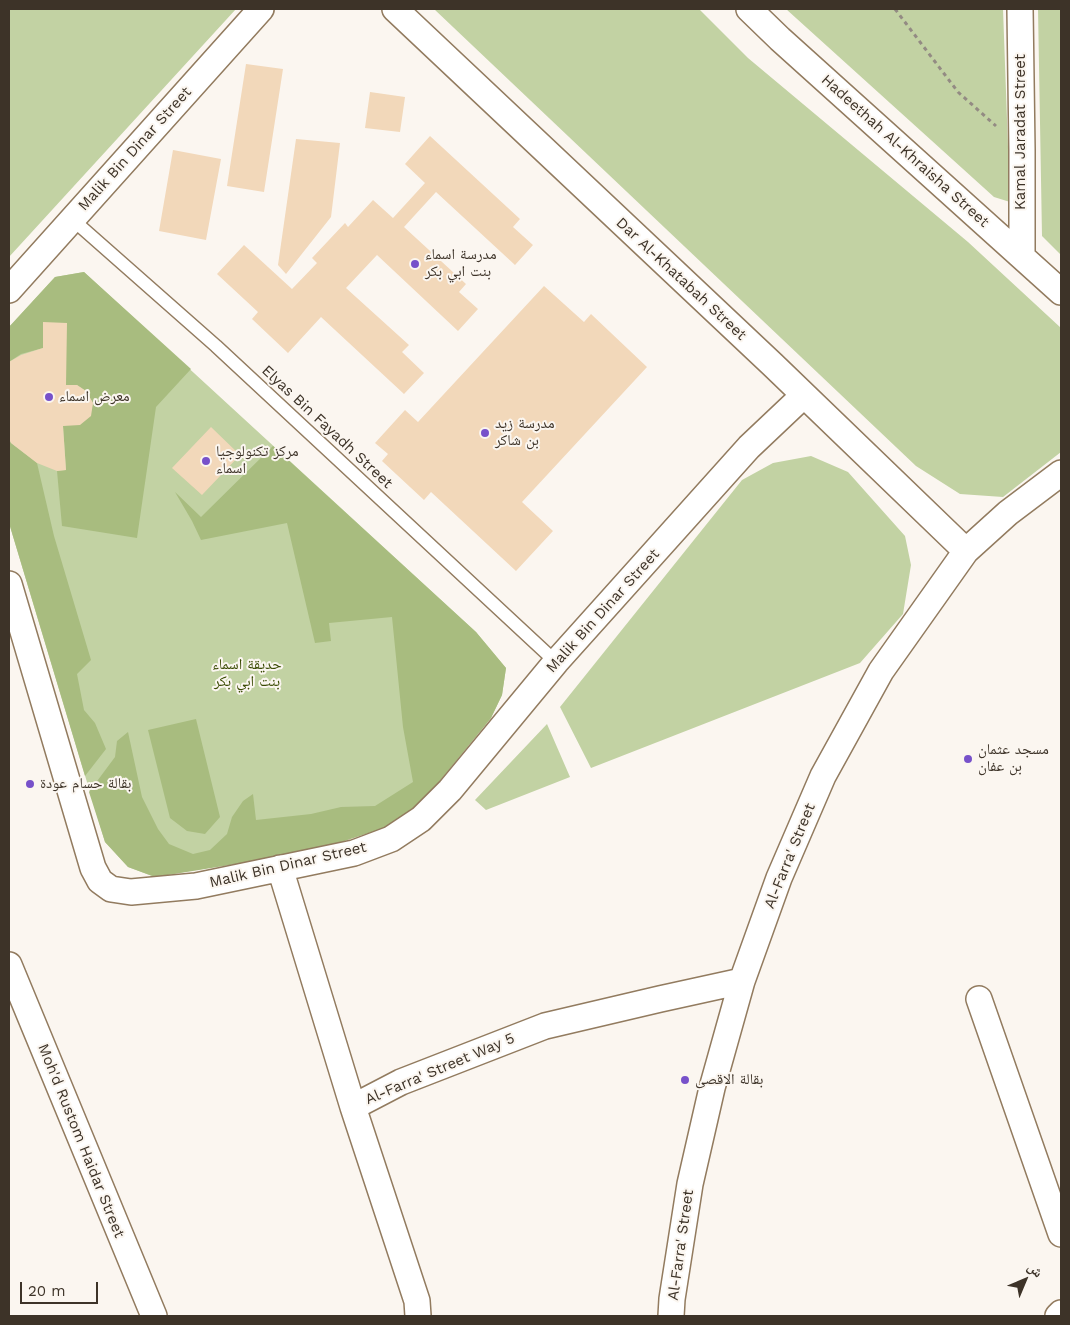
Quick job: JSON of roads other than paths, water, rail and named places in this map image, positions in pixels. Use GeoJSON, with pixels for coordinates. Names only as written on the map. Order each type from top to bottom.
{"type":"FeatureCollection","features":[{"type":"Feature","properties":{"kind":"street","name":"Malik Bin Dinar Street"},"geometry":{"type":"LineString","coordinates":[[9,290],[262,9]]}},
{"type":"Feature","properties":{"kind":"street","name":"Dar Al-Khatabah Street"},"geometry":{"type":"LineString","coordinates":[[395,9],[804,395],[966,551]]}},
{"type":"Feature","properties":{"kind":"street","name":"Hadeethah Al-Khraisha Street"},"geometry":{"type":"LineString","coordinates":[[749,9],[1061,292]]}},
{"type":"Feature","properties":{"kind":"street","name":"Kamal Jaradat Street"},"geometry":{"type":"LineString","coordinates":[[1020,9],[1022,255]]}},
{"type":"Feature","properties":{"kind":"street","name":"Malik Bin Dinar Street"},"geometry":{"type":"LineString","coordinates":[[9,584],[93,868],[100,881],[111,889],[131,892],[196,886],[354,853],[391,840],[421,819],[450,790],[556,662],[749,447],[804,395]]}},
{"type":"Feature","properties":{"kind":"street","name":"Al-Farra' Street"},"geometry":{"type":"LineString","coordinates":[[671,1316],[690,1184],[712,1088],[742,981],[779,878],[823,776],[881,671],[966,551],[1008,513],[1061,474]]}},
{"type":"Feature","properties":{"kind":"street"},"geometry":{"type":"LineString","coordinates":[[280,868],[353,1106]]}},
{"type":"Feature","properties":{"kind":"street","name":"Moh'd Rustom Haidar Street"},"geometry":{"type":"LineString","coordinates":[[9,965],[154,1316]]}},
{"type":"Feature","properties":{"kind":"street","name":"Al-Farra' Street Way 5"},"geometry":{"type":"LineString","coordinates":[[418,1316],[417,1301],[353,1106],[401,1082],[545,1026],[742,981]]}},
{"type":"Feature","properties":{"kind":"street"},"geometry":{"type":"LineString","coordinates":[[979,999],[1061,1234]]}},
{"type":"Feature","properties":{"kind":"street"},"geometry":{"type":"LineString","coordinates":[[1058,1316],[1061,1313]]}},
{"type":"Feature","properties":{"kind":"lane","name":"Elyas Bin Fayadh Street"},"geometry":{"type":"LineString","coordinates":[[72,219],[216,346],[556,662]]}},
{"type":"Feature","properties":{"kind":"place","name":"مدرسة اسماء بنت ابي بكر"},"geometry":{"type":"Point","coordinates":[415,264]}},
{"type":"Feature","properties":{"kind":"place","name":"معرض اسماء"},"geometry":{"type":"Point","coordinates":[49,397]}},
{"type":"Feature","properties":{"kind":"place","name":"مدرسة زيد بن شاكر"},"geometry":{"type":"Point","coordinates":[485,433]}},
{"type":"Feature","properties":{"kind":"place","name":"مركز تكنولوجيا اسماء"},"geometry":{"type":"Point","coordinates":[206,461]}},
{"type":"Feature","properties":{"kind":"place","name":"مسجد عثمان بن عفان"},"geometry":{"type":"Point","coordinates":[968,759]}},
{"type":"Feature","properties":{"kind":"place","name":"بقالة حسام عودة"},"geometry":{"type":"Point","coordinates":[30,784]}},
{"type":"Feature","properties":{"kind":"place","name":"بقالة الاقصى"},"geometry":{"type":"Point","coordinates":[685,1080]}},
{"type":"Feature","properties":{"kind":"park label","name":"حديقة اسماء بنت ابي بكر"},"geometry":{"type":"Point","coordinates":[247,674]}}]}
